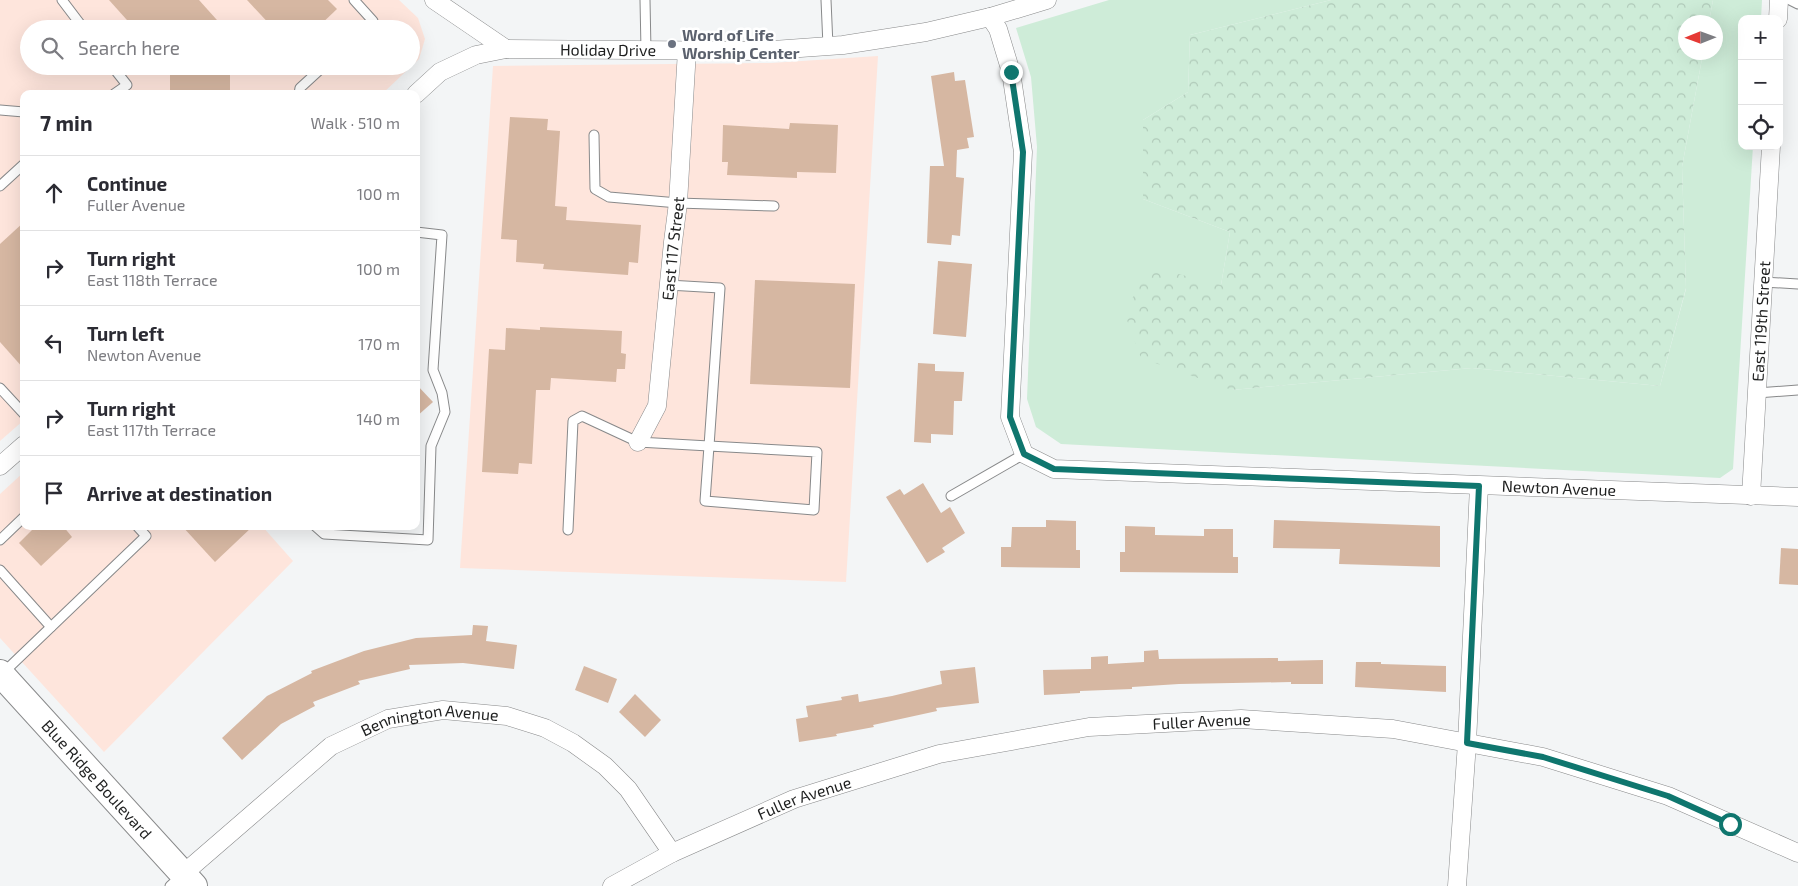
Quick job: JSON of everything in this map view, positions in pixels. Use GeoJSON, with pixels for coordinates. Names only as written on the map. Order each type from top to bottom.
{"type":"FeatureCollection","features":[{"type":"Feature","properties":{"kind":"main road","name":"Blue Ridge Boulevard"},"geometry":{"type":"LineString","coordinates":[[1,673],[182,882]]}},
{"type":"Feature","properties":{"kind":"street"},"geometry":{"type":"LineString","coordinates":[[434,0],[506,49]]}},
{"type":"Feature","properties":{"kind":"street","name":"Holiday Drive"},"geometry":{"type":"LineString","coordinates":[[420,90],[440,72],[476,55],[506,49],[759,51],[828,46],[926,32],[990,17],[1047,0]]}},
{"type":"Feature","properties":{"kind":"street"},"geometry":{"type":"LineString","coordinates":[[1778,15],[1779,0]]}},
{"type":"Feature","properties":{"kind":"street"},"geometry":{"type":"LineString","coordinates":[[990,17],[998,29],[1011,72],[1023,152],[1010,417],[1024,454]]}},
{"type":"Feature","properties":{"kind":"street","name":"East 117 Street"},"geometry":{"type":"LineString","coordinates":[[638,442],[657,406],[668,285],[678,203],[687,50]]}},
{"type":"Feature","properties":{"kind":"street","name":"East 119th Street"},"geometry":{"type":"LineString","coordinates":[[1751,496],[1771,150]]}},
{"type":"Feature","properties":{"kind":"street"},"geometry":{"type":"LineString","coordinates":[[0,466],[20,448]]}},
{"type":"Feature","properties":{"kind":"street","name":"Newton Avenue"},"geometry":{"type":"LineString","coordinates":[[1024,454],[1054,469],[1798,497]]}},
{"type":"Feature","properties":{"kind":"street"},"geometry":{"type":"LineString","coordinates":[[1457,886],[1467,743],[1479,486]]}},
{"type":"Feature","properties":{"kind":"street","name":"Bennington Avenue"},"geometry":{"type":"LineString","coordinates":[[182,882],[330,746],[388,719],[443,710],[507,716],[545,728],[573,743],[605,766],[628,789],[672,853]]}},
{"type":"Feature","properties":{"kind":"street","name":"Fuller Avenue"},"geometry":{"type":"LineString","coordinates":[[612,886],[672,853],[794,800],[939,754],[1089,727],[1241,719],[1393,729],[1543,757],[1668,796],[1798,853]]}},
{"type":"Feature","properties":{"kind":"lane"},"geometry":{"type":"LineString","coordinates":[[62,0],[77,20]]}},
{"type":"Feature","properties":{"kind":"lane"},"geometry":{"type":"LineString","coordinates":[[354,0],[372,20]]}},
{"type":"Feature","properties":{"kind":"lane"},"geometry":{"type":"LineString","coordinates":[[645,0],[646,50]]}},
{"type":"Feature","properties":{"kind":"lane"},"geometry":{"type":"LineString","coordinates":[[826,0],[828,46]]}},
{"type":"Feature","properties":{"kind":"lane"},"geometry":{"type":"LineString","coordinates":[[1790,0],[1798,4]]}},
{"type":"Feature","properties":{"kind":"lane"},"geometry":{"type":"LineString","coordinates":[[119,75],[126,85],[119,90]]}},
{"type":"Feature","properties":{"kind":"lane"},"geometry":{"type":"LineString","coordinates":[[303,90],[316,75]]}},
{"type":"Feature","properties":{"kind":"lane"},"geometry":{"type":"LineString","coordinates":[[0,110],[20,112]]}},
{"type":"Feature","properties":{"kind":"lane"},"geometry":{"type":"LineString","coordinates":[[594,135],[595,189],[609,196],[678,203],[774,206]]}},
{"type":"Feature","properties":{"kind":"lane"},"geometry":{"type":"LineString","coordinates":[[0,186],[20,168]]}},
{"type":"Feature","properties":{"kind":"lane"},"geometry":{"type":"LineString","coordinates":[[320,530],[324,534],[428,540],[431,446],[445,412],[442,393],[432,370],[442,235],[420,232]]}},
{"type":"Feature","properties":{"kind":"lane"},"geometry":{"type":"LineString","coordinates":[[1763,282],[1798,284]]}},
{"type":"Feature","properties":{"kind":"lane"},"geometry":{"type":"LineString","coordinates":[[568,530],[573,422],[582,416],[638,442],[709,446],[817,452],[814,510],[705,501],[709,446],[720,288],[668,285]]}},
{"type":"Feature","properties":{"kind":"lane"},"geometry":{"type":"LineString","coordinates":[[0,388],[20,410]]}},
{"type":"Feature","properties":{"kind":"lane"},"geometry":{"type":"LineString","coordinates":[[1757,393],[1798,390]]}},
{"type":"Feature","properties":{"kind":"lane"},"geometry":{"type":"LineString","coordinates":[[951,496],[1024,454]]}},
{"type":"Feature","properties":{"kind":"lane"},"geometry":{"type":"LineString","coordinates":[[0,540],[20,521]]}},
{"type":"Feature","properties":{"kind":"lane"},"geometry":{"type":"LineString","coordinates":[[1,673],[146,536],[140,530]]}},
{"type":"Feature","properties":{"kind":"lane"},"geometry":{"type":"LineString","coordinates":[[0,570],[51,627]]}},
{"type":"Feature","properties":{"kind":"shaded area"},"geometry":{"type":"Polygon","coordinates":[[[0,0],[399,0],[419,20],[20,20],[20,75],[402,75],[386,90],[20,90],[20,424],[0,441],[0,0]]]}},
{"type":"Feature","properties":{"kind":"shaded area"},"geometry":{"type":"Polygon","coordinates":[[[420,24],[425,39],[420,56],[420,24]]]}},
{"type":"Feature","properties":{"kind":"shaded area"},"geometry":{"type":"Polygon","coordinates":[[[878,56],[846,582],[460,568],[493,66],[771,63],[878,56]]]}},
{"type":"Feature","properties":{"kind":"shaded area"},"geometry":{"type":"Polygon","coordinates":[[[20,476],[20,530],[266,530],[293,561],[104,752],[0,638],[0,494],[20,476]]]}},
{"type":"Feature","properties":{"kind":"green space"},"geometry":{"type":"Polygon","coordinates":[[[1109,0],[1331,0],[1190,35],[1188,92],[1143,120],[1143,199],[1230,232],[1221,285],[1232,390],[1472,368],[1660,386],[1686,289],[1682,167],[1702,60],[1723,60],[1723,15],[1710,15],[1713,0],[1762,0],[1761,15],[1738,15],[1738,150],[1753,150],[1733,469],[1720,478],[1061,444],[1036,427],[1027,399],[1037,147],[1031,77],[1016,28],[1109,0]]]}},
{"type":"Feature","properties":{"kind":"green space"},"geometry":{"type":"Polygon","coordinates":[[[1331,0],[1713,0],[1710,15],[1678,15],[1678,60],[1702,60],[1682,167],[1686,288],[1660,386],[1472,368],[1232,390],[1141,358],[1124,312],[1151,267],[1221,285],[1230,232],[1143,199],[1143,120],[1188,92],[1190,35],[1331,0]]]}},
{"type":"Feature","properties":{"kind":"building"},"geometry":{"type":"Polygon","coordinates":[[[109,0],[199,0],[217,20],[127,20],[109,0]]]}},
{"type":"Feature","properties":{"kind":"building"},"geometry":{"type":"Polygon","coordinates":[[[247,0],[328,0],[337,9],[325,20],[266,20],[247,0]]]}},
{"type":"Feature","properties":{"kind":"building"},"geometry":{"type":"Polygon","coordinates":[[[954,72],[955,81],[965,80],[974,137],[967,138],[969,148],[957,150],[956,177],[964,178],[960,236],[952,235],[951,245],[927,243],[930,166],[944,166],[931,76],[954,72]]]}},
{"type":"Feature","properties":{"kind":"building"},"geometry":{"type":"Polygon","coordinates":[[[170,75],[230,75],[230,90],[170,90],[170,75]]]}},
{"type":"Feature","properties":{"kind":"building"},"geometry":{"type":"Polygon","coordinates":[[[510,117],[548,119],[547,130],[560,131],[555,206],[567,207],[566,220],[641,225],[638,263],[629,262],[628,275],[543,269],[544,264],[516,262],[517,240],[501,239],[510,117]]]}},
{"type":"Feature","properties":{"kind":"building"},"geometry":{"type":"Polygon","coordinates":[[[790,123],[838,125],[836,173],[797,172],[797,178],[727,175],[728,162],[722,162],[723,125],[789,129],[790,123]]]}},
{"type":"Feature","properties":{"kind":"building"},"geometry":{"type":"Polygon","coordinates":[[[20,226],[20,364],[0,342],[0,244],[20,226]]]}},
{"type":"Feature","properties":{"kind":"building"},"geometry":{"type":"Polygon","coordinates":[[[938,261],[972,264],[966,337],[933,334],[938,261]]]}},
{"type":"Feature","properties":{"kind":"building"},"geometry":{"type":"Polygon","coordinates":[[[755,280],[855,284],[850,388],[750,384],[755,280]]]}},
{"type":"Feature","properties":{"kind":"building"},"geometry":{"type":"Polygon","coordinates":[[[540,327],[622,331],[621,353],[626,354],[625,369],[617,369],[616,382],[551,378],[550,390],[536,390],[532,464],[519,463],[518,474],[482,472],[489,349],[505,350],[506,328],[540,330],[540,327]]]}},
{"type":"Feature","properties":{"kind":"building"},"geometry":{"type":"Polygon","coordinates":[[[918,363],[935,364],[935,371],[964,372],[962,401],[954,401],[953,435],[931,434],[931,443],[914,442],[918,363]]]}},
{"type":"Feature","properties":{"kind":"building"},"geometry":{"type":"Polygon","coordinates":[[[420,388],[433,402],[420,413],[420,388]]]}},
{"type":"Feature","properties":{"kind":"building"},"geometry":{"type":"Polygon","coordinates":[[[923,483],[941,513],[950,507],[965,533],[942,548],[945,552],[927,563],[886,497],[900,489],[904,495],[923,483]]]}},
{"type":"Feature","properties":{"kind":"building"},"geometry":{"type":"Polygon","coordinates":[[[1046,520],[1076,521],[1076,550],[1080,550],[1080,568],[1001,567],[1001,547],[1011,547],[1012,527],[1046,527],[1046,520]]]}},
{"type":"Feature","properties":{"kind":"building"},"geometry":{"type":"Polygon","coordinates":[[[1274,520],[1440,526],[1440,567],[1339,564],[1340,549],[1273,548],[1274,520]]]}},
{"type":"Feature","properties":{"kind":"building"},"geometry":{"type":"Polygon","coordinates":[[[1125,526],[1155,527],[1155,535],[1204,536],[1204,529],[1233,529],[1233,557],[1238,557],[1238,573],[1120,572],[1120,552],[1125,552],[1125,526]]]}},
{"type":"Feature","properties":{"kind":"building"},"geometry":{"type":"Polygon","coordinates":[[[32,530],[66,530],[72,537],[41,566],[19,543],[32,530]]]}},
{"type":"Feature","properties":{"kind":"building"},"geometry":{"type":"Polygon","coordinates":[[[186,530],[249,530],[215,562],[186,530]]]}},
{"type":"Feature","properties":{"kind":"building"},"geometry":{"type":"Polygon","coordinates":[[[1781,548],[1798,549],[1798,585],[1779,584],[1781,548]]]}},
{"type":"Feature","properties":{"kind":"building"},"geometry":{"type":"Polygon","coordinates":[[[473,625],[488,626],[486,641],[517,645],[514,669],[463,663],[409,665],[410,669],[358,681],[360,684],[313,702],[315,706],[281,724],[242,760],[222,738],[267,696],[312,673],[311,671],[364,651],[416,638],[472,635],[473,625]]]}},
{"type":"Feature","properties":{"kind":"building"},"geometry":{"type":"Polygon","coordinates":[[[1158,650],[1159,659],[1278,658],[1278,661],[1323,660],[1323,684],[1291,684],[1291,682],[1179,684],[1044,695],[1043,670],[1091,669],[1091,657],[1108,656],[1108,664],[1144,662],[1144,651],[1158,650]]]}},
{"type":"Feature","properties":{"kind":"building"},"geometry":{"type":"Polygon","coordinates":[[[1356,662],[1446,666],[1446,692],[1355,687],[1356,662]]]}},
{"type":"Feature","properties":{"kind":"building"},"geometry":{"type":"Polygon","coordinates":[[[584,666],[617,679],[608,703],[575,690],[584,666]]]}},
{"type":"Feature","properties":{"kind":"building"},"geometry":{"type":"Polygon","coordinates":[[[975,667],[979,703],[936,708],[937,711],[873,725],[874,727],[836,734],[837,736],[799,742],[796,719],[808,717],[806,706],[842,700],[841,697],[858,694],[859,702],[892,696],[942,684],[940,671],[975,667]]]}},
{"type":"Feature","properties":{"kind":"building"},"geometry":{"type":"Polygon","coordinates":[[[635,694],[661,720],[645,737],[619,712],[635,694]]]}},
{"type":"Feature","properties":{"kind":"place","name":"Word of Life Worship Center"},"geometry":{"type":"Point","coordinates":[672,44]}},
{"type":"Feature","properties":{"kind":"route"},"geometry":{"type":"LineString","coordinates":[[1011,72],[1023,152],[1010,417],[1024,454],[1054,469],[1479,486],[1467,743],[1543,757],[1668,796],[1730,824]]}}]}
